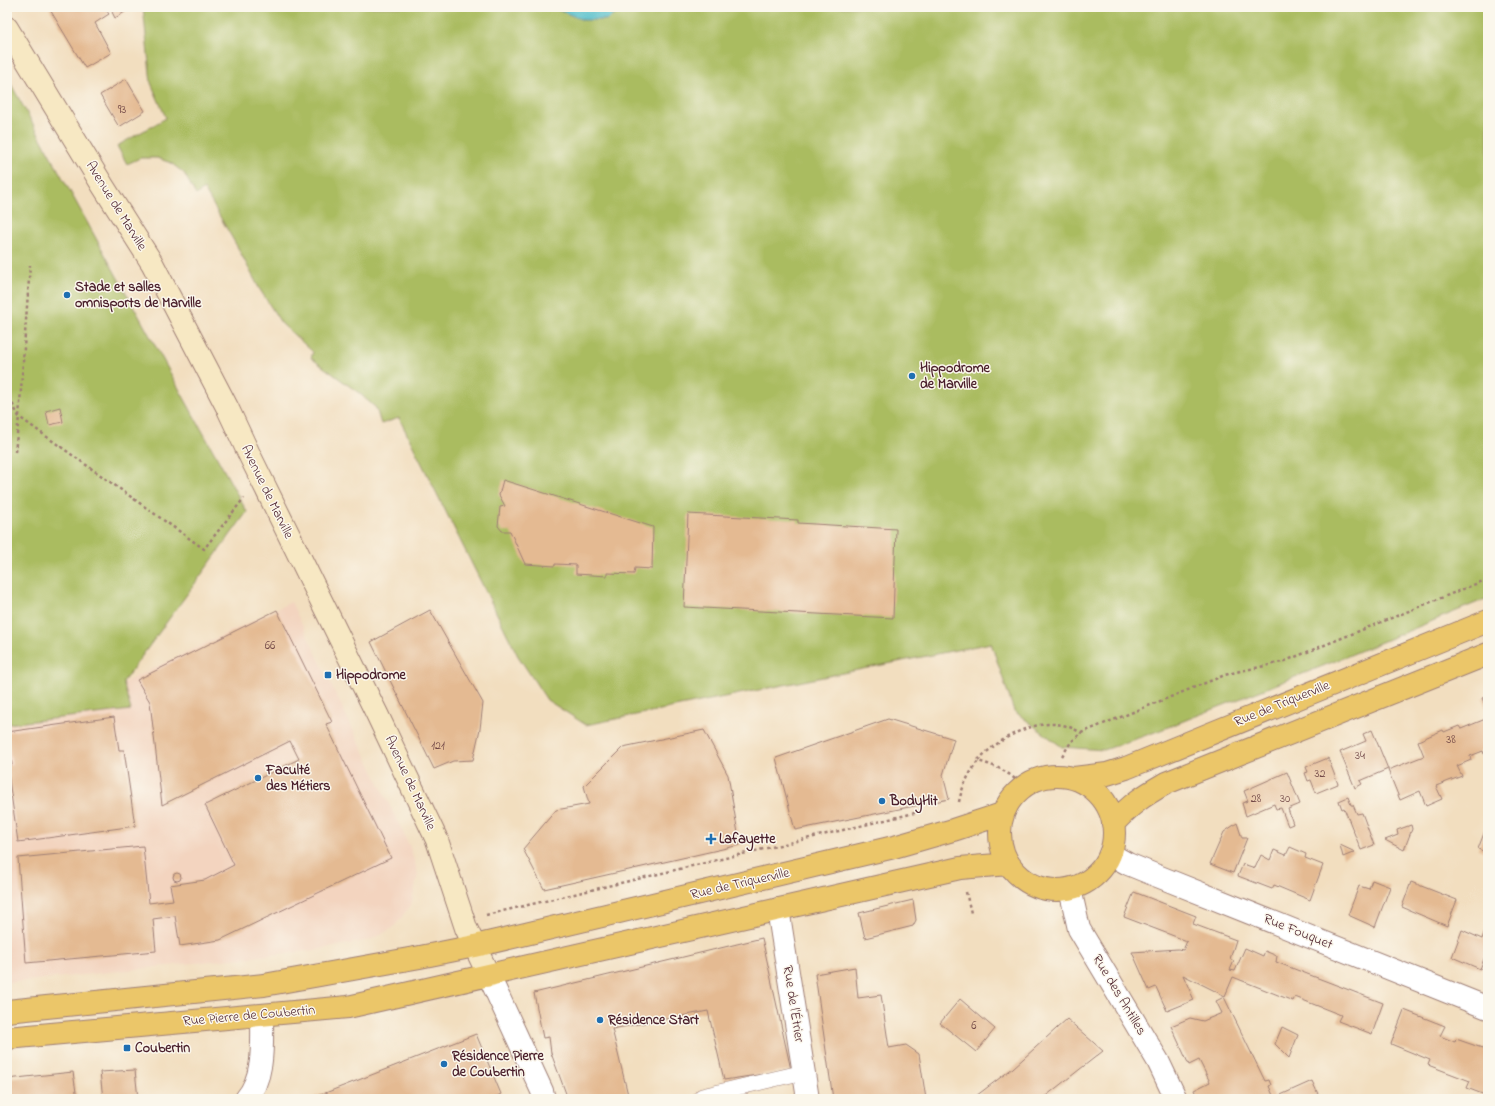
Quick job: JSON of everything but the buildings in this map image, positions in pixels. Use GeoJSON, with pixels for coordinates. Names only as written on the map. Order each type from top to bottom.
{"type":"FeatureCollection","features":[{"type":"Feature","properties":{"kind":"main road","name":"Rue de Triquerville"},"geometry":{"type":"LineString","coordinates":[[1065,777],[1107,774],[1126,768],[1488,622]]}},
{"type":"Feature","properties":{"kind":"main road"},"geometry":{"type":"LineString","coordinates":[[1113,824],[1141,797],[1166,783],[1488,654]]}},
{"type":"Feature","properties":{"kind":"main road"},"geometry":{"type":"LineString","coordinates":[[1065,777],[1088,785],[1100,796],[1109,809],[1113,824],[1114,839],[1110,854],[1101,869],[1088,881],[1070,889],[1055,890],[1037,887],[1021,878],[1009,864],[1001,848],[999,831],[1002,814],[1011,799],[1023,786],[1039,778],[1065,777]]}},
{"type":"Feature","properties":{"kind":"main road","name":"Rue de Triquerville"},"geometry":{"type":"LineString","coordinates":[[475,946],[894,847],[1002,814]]}},
{"type":"Feature","properties":{"kind":"main road"},"geometry":{"type":"LineString","coordinates":[[489,976],[960,868],[1009,864]]}},
{"type":"Feature","properties":{"kind":"main road","name":"Rue Pierre de Coubertin"},"geometry":{"type":"LineString","coordinates":[[7,1011],[264,985],[475,946]]}},
{"type":"Feature","properties":{"kind":"main road","name":"Rue Pierre de Coubertin"},"geometry":{"type":"LineString","coordinates":[[7,1038],[348,1007],[489,976]]}},
{"type":"Feature","properties":{"kind":"street","name":"Avenue de Marville"},"geometry":{"type":"LineString","coordinates":[[7,28],[103,186],[152,263],[227,407],[437,840],[464,920],[489,976]]}},
{"type":"Feature","properties":{"kind":"street","name":"Rue Fouquet"},"geometry":{"type":"LineString","coordinates":[[1110,854],[1148,872],[1488,1008]]}},
{"type":"Feature","properties":{"kind":"street","name":"Rue des Antilles"},"geometry":{"type":"LineString","coordinates":[[1070,889],[1079,929],[1158,1061],[1176,1099]]}},
{"type":"Feature","properties":{"kind":"street","name":"Rue de l'Étrier"},"geometry":{"type":"LineString","coordinates":[[778,909],[808,1099]]}},
{"type":"Feature","properties":{"kind":"street"},"geometry":{"type":"LineString","coordinates":[[489,976],[542,1091],[544,1099]]}},
{"type":"Feature","properties":{"kind":"street"},"geometry":{"type":"LineString","coordinates":[[246,1099],[256,1084],[261,1057],[262,1016]]}},
{"type":"Feature","properties":{"kind":"lane"},"geometry":{"type":"LineString","coordinates":[[702,1096],[804,1072]]}},
{"type":"Feature","properties":{"kind":"path"},"geometry":{"type":"LineString","coordinates":[[14,452],[19,417],[30,265]]}},
{"type":"Feature","properties":{"kind":"path"},"geometry":{"type":"LineString","coordinates":[[7,393],[19,417],[204,549],[245,496]]}},
{"type":"Feature","properties":{"kind":"path"},"geometry":{"type":"LineString","coordinates":[[1065,777],[1061,759],[1071,742],[1081,733],[1239,670],[1285,661],[1488,579]]}},
{"type":"Feature","properties":{"kind":"path"},"geometry":{"type":"LineString","coordinates":[[958,803],[962,788],[968,775],[978,761],[1002,740],[1030,727],[1055,725],[1070,727],[1081,733]]}},
{"type":"Feature","properties":{"kind":"path"},"geometry":{"type":"LineString","coordinates":[[978,761],[1002,769],[1023,786]]}},
{"type":"Feature","properties":{"kind":"path"},"geometry":{"type":"LineString","coordinates":[[464,920],[928,810]]}},
{"type":"Feature","properties":{"kind":"shaded area","name":"Faculté des Métiers"},"geometry":{"type":"Polygon","coordinates":[[[291,602],[410,847],[418,874],[411,905],[393,928],[370,940],[315,950],[7,983],[7,724],[131,710],[123,683],[291,602]]]}},
{"type":"Feature","properties":{"kind":"green space","name":"Hippodrome de Marville"},"geometry":{"type":"Polygon","coordinates":[[[143,7],[1488,7],[1488,598],[1338,660],[1158,731],[1104,750],[1062,747],[1014,711],[991,643],[586,725],[547,700],[518,656],[399,418],[381,424],[376,408],[359,393],[311,358],[313,352],[281,323],[259,288],[204,189],[196,195],[184,173],[171,163],[157,158],[140,158],[127,164],[117,146],[166,118],[151,83],[143,7]]]}},
{"type":"Feature","properties":{"kind":"green space","name":"Stade et salles omnisports de Marville"},"geometry":{"type":"Polygon","coordinates":[[[7,77],[247,512],[123,682],[131,710],[7,724],[7,77]]]}},
{"type":"Feature","properties":{"kind":"water"},"geometry":{"type":"Polygon","coordinates":[[[551,7],[626,7],[606,20],[583,20],[551,7]]]}},
{"type":"Feature","properties":{"kind":"place","name":"Stade et salles omnisports de Marville"},"geometry":{"type":"Point","coordinates":[67,295]}},
{"type":"Feature","properties":{"kind":"place","name":"Hippodrome de Marville"},"geometry":{"type":"Point","coordinates":[912,376]}},
{"type":"Feature","properties":{"kind":"place","name":"Hippodrome"},"geometry":{"type":"Point","coordinates":[328,675]}},
{"type":"Feature","properties":{"kind":"place","name":"Faculté des Métiers"},"geometry":{"type":"Point","coordinates":[258,778]}},
{"type":"Feature","properties":{"kind":"place","name":"BodyHit"},"geometry":{"type":"Point","coordinates":[882,801]}},
{"type":"Feature","properties":{"kind":"place","name":"Lafayette"},"geometry":{"type":"Point","coordinates":[711,839]}},
{"type":"Feature","properties":{"kind":"place","name":"Résidence Start"},"geometry":{"type":"Point","coordinates":[600,1020]}},
{"type":"Feature","properties":{"kind":"place","name":"Coubertin"},"geometry":{"type":"Point","coordinates":[127,1048]}},
{"type":"Feature","properties":{"kind":"place","name":"Résidence Pierre de Coubertin"},"geometry":{"type":"Point","coordinates":[444,1064]}}]}
